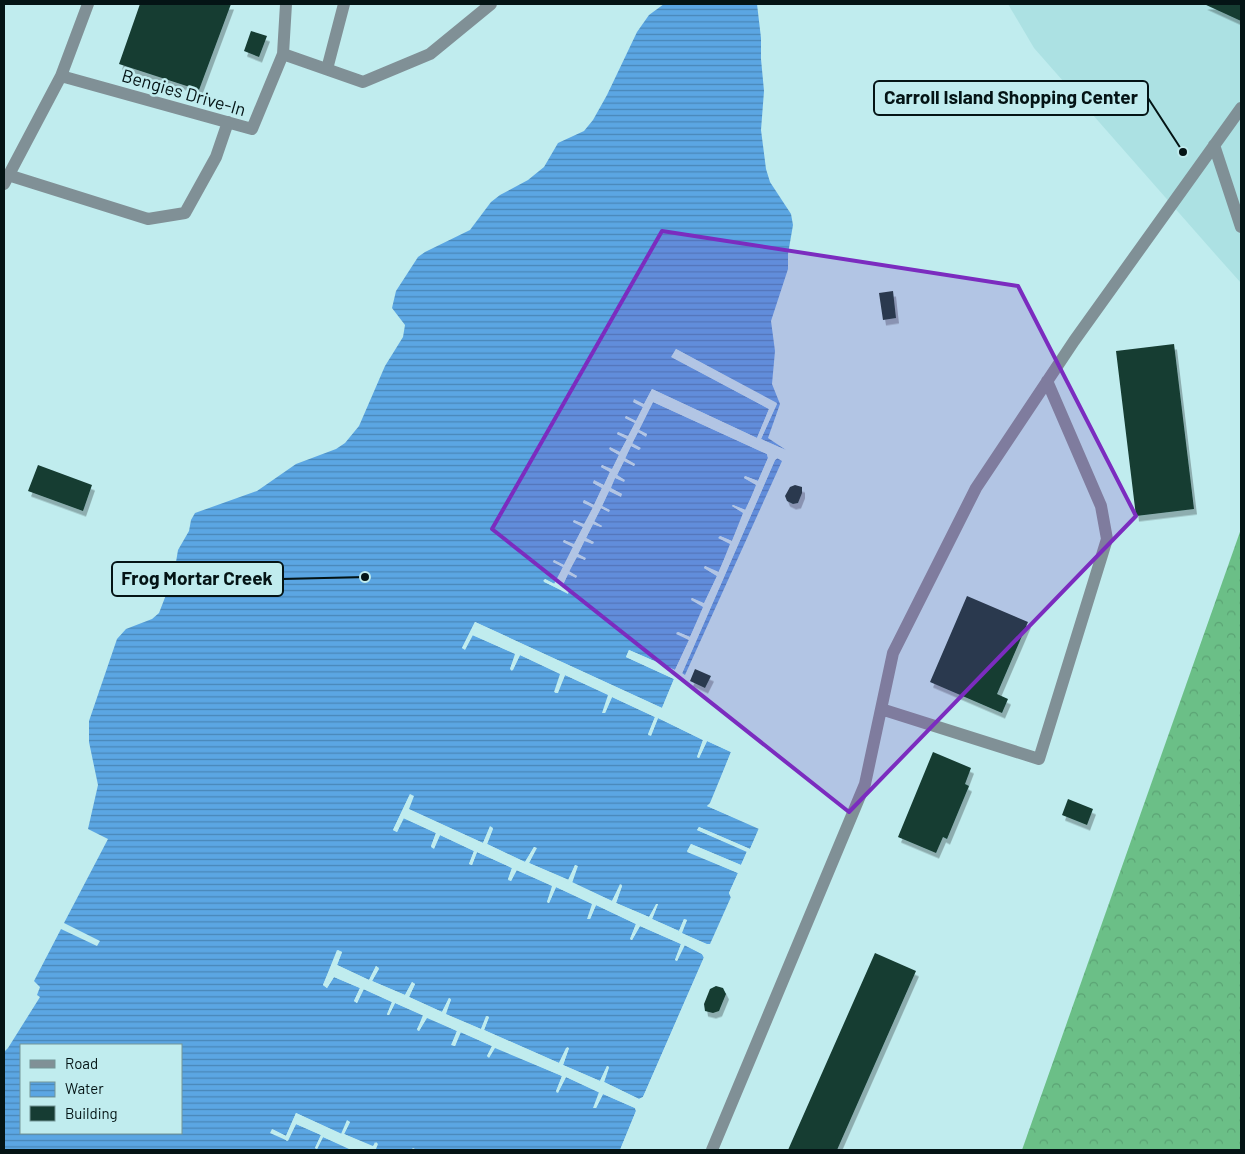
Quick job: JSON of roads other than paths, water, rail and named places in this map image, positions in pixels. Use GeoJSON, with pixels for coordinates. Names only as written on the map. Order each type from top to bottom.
{"type":"FeatureCollection","features":[{"type":"Feature","properties":{"kind":"lane"},"geometry":{"type":"LineString","coordinates":[[88,4],[61,76],[6,179],[148,219],[185,213],[216,157],[228,122]]}},
{"type":"Feature","properties":{"kind":"lane"},"geometry":{"type":"LineString","coordinates":[[286,4],[283,54],[363,82],[430,54],[491,4]]}},
{"type":"Feature","properties":{"kind":"lane"},"geometry":{"type":"LineString","coordinates":[[327,69],[344,4]]}},
{"type":"Feature","properties":{"kind":"lane","name":"Bengies Drive-In"},"geometry":{"type":"LineString","coordinates":[[61,76],[252,129],[283,54]]}},
{"type":"Feature","properties":{"kind":"lane"},"geometry":{"type":"LineString","coordinates":[[712,1150],[865,784],[893,653],[971,496],[1047,381],[1241,108]]}},
{"type":"Feature","properties":{"kind":"lane"},"geometry":{"type":"LineString","coordinates":[[1214,146],[1241,227]]}},
{"type":"Feature","properties":{"kind":"lane"},"geometry":{"type":"LineString","coordinates":[[881,709],[1039,759],[1106,539],[1101,506],[1047,381]]}},
{"type":"Feature","properties":{"kind":"water"},"geometry":{"type":"Polygon","coordinates":[[[664,4],[757,4],[764,91],[761,130],[766,169],[770,182],[791,214],[793,225],[788,254],[788,269],[771,321],[775,351],[772,384],[780,404],[768,438],[786,450],[761,439],[777,404],[676,349],[672,357],[769,409],[757,438],[652,389],[644,404],[633,402],[643,407],[636,421],[626,416],[625,418],[635,423],[628,437],[618,432],[617,434],[627,439],[620,452],[611,448],[610,450],[619,455],[612,470],[602,465],[601,467],[610,472],[604,485],[594,481],[593,483],[602,488],[594,505],[584,500],[583,503],[593,507],[584,525],[574,520],[573,522],[583,527],[574,545],[564,540],[563,542],[573,547],[564,565],[554,560],[553,562],[563,567],[554,584],[545,579],[544,582],[568,593],[562,587],[568,574],[577,576],[569,572],[577,556],[585,560],[585,558],[578,554],[585,540],[592,544],[593,542],[586,538],[593,524],[602,526],[594,522],[601,508],[609,512],[609,510],[602,506],[609,491],[620,496],[622,494],[610,488],[615,478],[624,481],[617,475],[624,461],[634,466],[635,464],[625,459],[631,446],[639,450],[640,448],[632,444],[638,432],[646,436],[647,434],[639,430],[653,402],[767,454],[768,458],[758,481],[745,476],[744,478],[757,485],[745,510],[732,506],[744,513],[732,541],[720,536],[719,538],[731,544],[718,573],[705,566],[704,568],[717,576],[704,604],[691,599],[704,607],[690,637],[678,632],[676,633],[689,640],[675,670],[629,650],[626,657],[674,679],[662,708],[475,622],[462,648],[465,649],[472,635],[516,654],[510,669],[513,670],[520,655],[561,674],[555,693],[558,693],[565,675],[609,695],[603,712],[605,713],[612,697],[655,717],[648,734],[651,735],[658,718],[703,740],[697,757],[699,758],[707,741],[731,752],[710,803],[707,806],[759,828],[750,849],[699,827],[697,830],[747,852],[741,865],[691,844],[687,851],[738,873],[729,893],[731,897],[710,944],[681,933],[687,920],[684,919],[679,931],[652,919],[658,904],[656,904],[649,917],[616,903],[621,884],[612,901],[572,882],[577,866],[575,865],[569,880],[529,863],[536,848],[534,847],[525,862],[487,844],[493,829],[490,827],[483,843],[408,809],[410,794],[393,830],[397,832],[403,818],[436,833],[431,846],[434,848],[440,835],[474,851],[469,864],[472,865],[477,852],[512,868],[508,879],[511,881],[516,870],[553,886],[547,902],[549,903],[556,887],[593,904],[588,919],[590,919],[596,905],[636,924],[630,939],[632,940],[640,926],[681,944],[675,960],[677,961],[684,945],[702,954],[704,957],[643,1097],[639,1099],[604,1082],[609,1067],[607,1066],[600,1081],[563,1065],[569,1048],[566,1048],[559,1063],[484,1030],[489,1017],[486,1016],[481,1029],[445,1014],[451,1000],[449,998],[442,1012],[409,997],[415,984],[412,982],[405,995],[372,981],[379,969],[376,966],[369,980],[337,965],[342,952],[338,950],[323,985],[327,988],[334,977],[360,988],[354,1001],[357,1003],[363,989],[392,1002],[387,1014],[389,1015],[395,1003],[424,1016],[417,1029],[419,1031],[427,1017],[457,1031],[452,1045],[455,1046],[460,1032],[492,1046],[487,1056],[489,1057],[495,1047],[562,1076],[556,1091],[558,1092],[566,1077],[600,1093],[594,1108],[596,1108],[603,1094],[635,1108],[636,1111],[620,1150],[415,1150],[413,1148],[411,1150],[380,1150],[376,1149],[375,1142],[373,1147],[344,1134],[350,1122],[347,1121],[342,1134],[296,1113],[286,1136],[272,1129],[287,1141],[296,1124],[321,1135],[315,1148],[317,1149],[323,1137],[349,1150],[4,1150],[4,1052],[40,997],[37,995],[40,987],[34,981],[61,929],[97,946],[100,941],[64,923],[108,839],[88,829],[98,785],[89,742],[89,721],[117,639],[126,629],[152,619],[159,613],[174,574],[178,550],[189,531],[191,520],[195,513],[257,491],[296,464],[336,449],[345,443],[359,426],[385,366],[403,337],[405,325],[392,308],[396,291],[418,257],[470,230],[491,202],[528,180],[544,167],[558,143],[584,131],[593,120],[607,95],[637,32],[649,15],[664,4]]]}},
{"type":"Feature","properties":{"kind":"water"},"geometry":{"type":"Polygon","coordinates":[[[777,458],[782,461],[685,675],[682,673],[777,458]]]}},
{"type":"Feature","properties":{"kind":"place","name":"Carroll Island Shopping Center"},"geometry":{"type":"Point","coordinates":[1183,152]}},
{"type":"Feature","properties":{"kind":"place","name":"Frog Mortar Creek"},"geometry":{"type":"Point","coordinates":[365,577]}}]}
